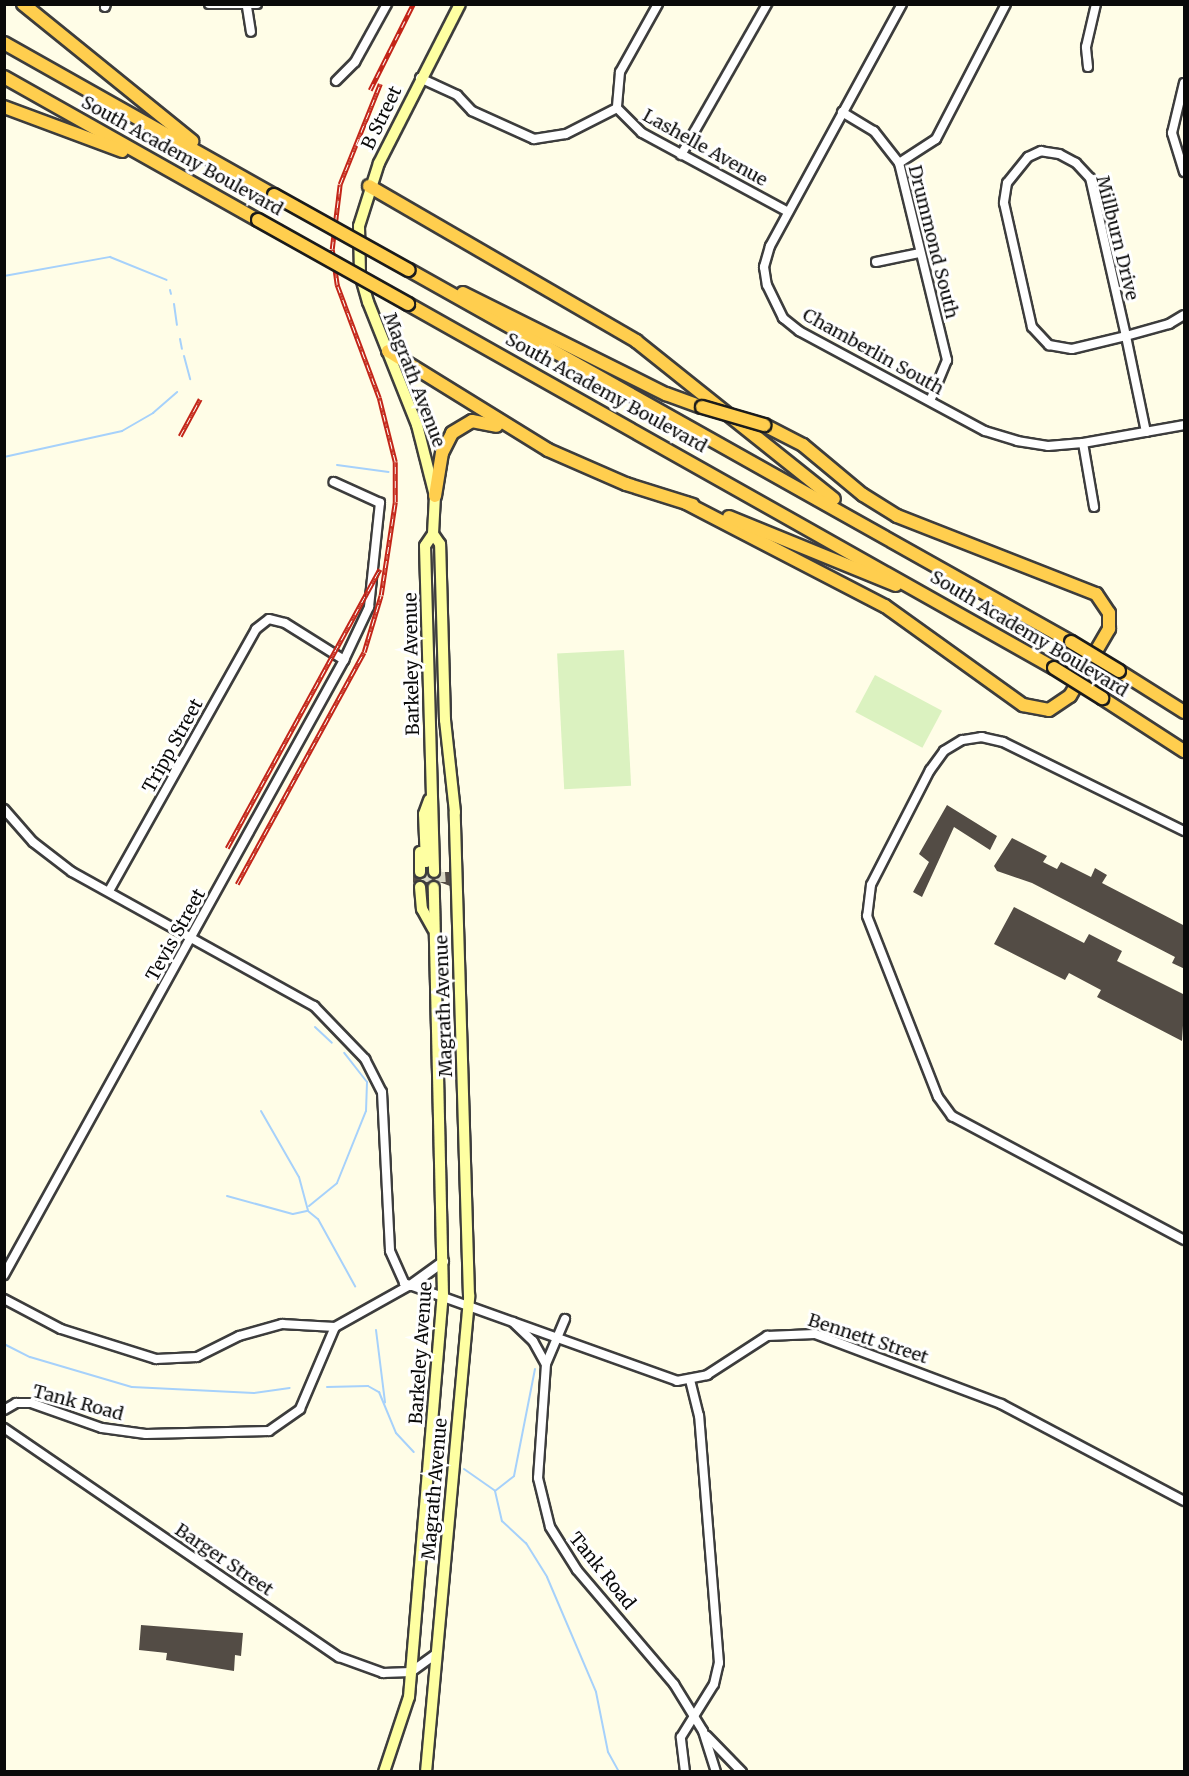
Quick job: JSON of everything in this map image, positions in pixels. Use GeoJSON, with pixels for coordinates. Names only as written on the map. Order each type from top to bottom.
{"type":"FeatureCollection","features":[{"type":"Feature","properties":{"kind":"highway"},"geometry":{"type":"LineString","coordinates":[[23,4],[224,165]]}},
{"type":"Feature","properties":{"kind":"highway","name":"South Academy Boulevard"},"geometry":{"type":"LineString","coordinates":[[4,44],[892,539],[1071,642],[1185,712]]}},
{"type":"Feature","properties":{"kind":"highway","name":"South Academy Boulevard"},"geometry":{"type":"LineString","coordinates":[[4,77],[972,620],[1054,668],[1185,751]]}},
{"type":"Feature","properties":{"kind":"highway"},"geometry":{"type":"LineString","coordinates":[[4,107],[176,173]]}},
{"type":"Feature","properties":{"kind":"highway"},"geometry":{"type":"LineString","coordinates":[[369,186],[636,341],[712,398],[811,482],[892,539]]}},
{"type":"Feature","properties":{"kind":"highway"},"geometry":{"type":"LineString","coordinates":[[409,270],[508,312],[666,394],[764,425],[802,445],[863,495],[897,516],[1096,594],[1109,613],[1109,629],[1070,696],[1049,710],[1023,705],[885,606],[686,503]]}},
{"type":"Feature","properties":{"kind":"highway"},"geometry":{"type":"LineString","coordinates":[[387,351],[522,435],[581,466],[808,546],[972,620]]}},
{"type":"Feature","properties":{"kind":"highway"},"geometry":{"type":"LineString","coordinates":[[435,496],[445,442],[461,424],[484,421],[522,435]]}},
{"type":"Feature","properties":{"kind":"main road","name":"B Street"},"geometry":{"type":"LineString","coordinates":[[359,255],[359,226],[369,186],[420,78],[460,4]]}},
{"type":"Feature","properties":{"kind":"main road","name":"Magrath Avenue"},"geometry":{"type":"LineString","coordinates":[[359,255],[368,302],[417,425],[435,496],[433,534],[440,544],[445,720],[455,812],[470,1228],[468,1303],[426,1772]]}},
{"type":"Feature","properties":{"kind":"main road","name":"Barkeley Avenue"},"geometry":{"type":"LineString","coordinates":[[432,795],[419,831],[430,872],[432,795],[426,546],[433,534]]}},
{"type":"Feature","properties":{"kind":"main road","name":"Barkeley Avenue"},"geometry":{"type":"LineString","coordinates":[[384,1772],[405,1719],[411,1672],[443,1295],[434,932],[430,886],[422,909],[434,932]]}},
{"type":"Feature","properties":{"kind":"street"},"geometry":{"type":"LineString","coordinates":[[211,5],[247,7],[257,4]]}},
{"type":"Feature","properties":{"kind":"street"},"geometry":{"type":"LineString","coordinates":[[336,81],[356,62],[387,4]]}},
{"type":"Feature","properties":{"kind":"street"},"geometry":{"type":"LineString","coordinates":[[420,78],[457,95],[475,112],[534,139],[566,134],[617,108],[620,72],[658,4]]}},
{"type":"Feature","properties":{"kind":"street"},"geometry":{"type":"LineString","coordinates":[[681,155],[767,4]]}},
{"type":"Feature","properties":{"kind":"street","name":"Chamberlin South"},"geometry":{"type":"LineString","coordinates":[[902,4],[788,212],[764,267],[767,285],[783,318],[799,332],[985,431],[1017,441],[1048,446],[1083,443],[1185,425]]}},
{"type":"Feature","properties":{"kind":"street"},"geometry":{"type":"LineString","coordinates":[[899,163],[936,139],[1006,4]]}},
{"type":"Feature","properties":{"kind":"street"},"geometry":{"type":"LineString","coordinates":[[1088,67],[1086,47],[1096,4]]}},
{"type":"Feature","properties":{"kind":"street"},"geometry":{"type":"LineString","coordinates":[[247,7],[251,32]]}},
{"type":"Feature","properties":{"kind":"street"},"geometry":{"type":"LineString","coordinates":[[1185,83],[1172,133],[1185,172]]}},
{"type":"Feature","properties":{"kind":"street","name":"Lashelle Avenue"},"geometry":{"type":"LineString","coordinates":[[617,108],[642,134],[788,212]]}},
{"type":"Feature","properties":{"kind":"street","name":"Drummond South"},"geometry":{"type":"LineString","coordinates":[[842,112],[874,131],[899,163],[946,360],[930,401]]}},
{"type":"Feature","properties":{"kind":"street","name":"Millburn Drive"},"geometry":{"type":"LineString","coordinates":[[1126,336],[1072,349],[1049,345],[1032,327],[1004,203],[1007,183],[1028,157],[1041,151],[1059,154],[1076,163],[1090,178],[1126,336],[1146,432]]}},
{"type":"Feature","properties":{"kind":"street"},"geometry":{"type":"LineString","coordinates":[[876,262],[920,253]]}},
{"type":"Feature","properties":{"kind":"street"},"geometry":{"type":"LineString","coordinates":[[1126,336],[1185,315]]}},
{"type":"Feature","properties":{"kind":"street"},"geometry":{"type":"LineString","coordinates":[[1083,443],[1094,507]]}},
{"type":"Feature","properties":{"kind":"street","name":"Tevis Street"},"geometry":{"type":"LineString","coordinates":[[4,1275],[344,660],[369,607],[380,503],[334,482]]}},
{"type":"Feature","properties":{"kind":"street","name":"Tripp Street"},"geometry":{"type":"LineString","coordinates":[[109,891],[256,629],[269,619],[285,623],[344,660]]}},
{"type":"Feature","properties":{"kind":"street"},"geometry":{"type":"LineString","coordinates":[[1185,831],[1003,742],[982,737],[962,741],[944,751],[930,770],[871,885],[867,916],[935,1089],[952,1116],[1185,1240]]}},
{"type":"Feature","properties":{"kind":"street"},"geometry":{"type":"LineString","coordinates":[[4,809],[39,848],[109,891],[314,1006],[371,1068],[383,1103],[390,1251],[398,1277],[410,1285],[508,1317],[664,1378],[690,1381],[699,1416],[719,1663],[714,1684],[681,1737],[685,1772]]}},
{"type":"Feature","properties":{"kind":"street"},"geometry":{"type":"LineString","coordinates":[[4,1299],[60,1329],[156,1359],[197,1357],[239,1336],[282,1324],[335,1327],[410,1285],[443,1261]]}},
{"type":"Feature","properties":{"kind":"street"},"geometry":{"type":"LineString","coordinates":[[508,1317],[533,1341],[546,1364]]}},
{"type":"Feature","properties":{"kind":"street","name":"Tank Road"},"geometry":{"type":"LineString","coordinates":[[565,1319],[546,1364],[538,1479],[550,1527],[573,1564],[651,1653],[694,1715],[703,1731],[716,1772]]}},
{"type":"Feature","properties":{"kind":"street","name":"Tank Road"},"geometry":{"type":"LineString","coordinates":[[4,1410],[16,1403],[31,1403],[102,1428],[146,1434],[269,1431],[300,1409],[335,1327]]}},
{"type":"Feature","properties":{"kind":"street","name":"Bennett Street"},"geometry":{"type":"LineString","coordinates":[[690,1381],[707,1376],[767,1336],[815,1334],[1001,1404],[1185,1501]]}},
{"type":"Feature","properties":{"kind":"street","name":"Barger Street"},"geometry":{"type":"LineString","coordinates":[[4,1428],[339,1657],[382,1673],[411,1672]]}},
{"type":"Feature","properties":{"kind":"street"},"geometry":{"type":"LineString","coordinates":[[411,1672],[437,1653]]}},
{"type":"Feature","properties":{"kind":"street"},"geometry":{"type":"LineString","coordinates":[[703,1731],[742,1772]]}},
{"type":"Feature","properties":{"kind":"green space"},"geometry":{"type":"Polygon","coordinates":[[[624,650],[631,786],[564,789],[557,654],[624,650]]]}},
{"type":"Feature","properties":{"kind":"green space"},"geometry":{"type":"Polygon","coordinates":[[[875,675],[942,711],[922,748],[855,712],[875,675]]]}},
{"type":"Feature","properties":{"kind":"building"},"geometry":{"type":"Polygon","coordinates":[[[947,805],[997,836],[990,850],[954,827],[922,897],[913,892],[929,862],[919,854],[947,805]]]}},
{"type":"Feature","properties":{"kind":"building"},"geometry":{"type":"Polygon","coordinates":[[[1012,838],[1047,856],[1043,862],[1057,869],[1061,862],[1091,877],[1095,868],[1107,875],[1102,883],[1185,926],[1185,969],[1172,963],[1175,957],[1032,883],[997,871],[994,866],[1012,838]]]}},
{"type":"Feature","properties":{"kind":"building"},"geometry":{"type":"Polygon","coordinates":[[[441,872],[449,872],[450,886],[434,880],[427,885],[420,880],[413,883],[413,875],[435,879],[441,872]]]}},
{"type":"Feature","properties":{"kind":"building"},"geometry":{"type":"Polygon","coordinates":[[[1014,907],[1084,943],[1089,934],[1122,951],[1117,961],[1185,995],[1182,1041],[1097,997],[1101,990],[1069,973],[1065,980],[994,944],[1014,907]]]}},
{"type":"Feature","properties":{"kind":"building"},"geometry":{"type":"Polygon","coordinates":[[[141,1625],[243,1633],[241,1656],[235,1655],[234,1671],[166,1660],[167,1653],[139,1650],[141,1625]]]}},
{"type":"Feature","properties":{"kind":"waterway"},"geometry":{"type":"LineString","coordinates":[[4,276],[110,257],[167,280]]}},
{"type":"Feature","properties":{"kind":"waterway"},"geometry":{"type":"LineString","coordinates":[[170,290],[171,294]]}},
{"type":"Feature","properties":{"kind":"waterway"},"geometry":{"type":"LineString","coordinates":[[174,304],[177,325]]}},
{"type":"Feature","properties":{"kind":"waterway"},"geometry":{"type":"LineString","coordinates":[[180,339],[182,349]]}},
{"type":"Feature","properties":{"kind":"waterway"},"geometry":{"type":"LineString","coordinates":[[184,356],[190,379]]}},
{"type":"Feature","properties":{"kind":"waterway"},"geometry":{"type":"LineString","coordinates":[[4,457],[122,431],[153,413],[177,392]]}},
{"type":"Feature","properties":{"kind":"waterway"},"geometry":{"type":"LineString","coordinates":[[337,465],[389,472]]}},
{"type":"Feature","properties":{"kind":"waterway"},"geometry":{"type":"LineString","coordinates":[[315,1027],[332,1043]]}},
{"type":"Feature","properties":{"kind":"waterway"},"geometry":{"type":"LineString","coordinates":[[309,1206],[337,1183],[366,1111],[367,1082],[344,1053]]}},
{"type":"Feature","properties":{"kind":"waterway"},"geometry":{"type":"LineString","coordinates":[[261,1111],[299,1177],[308,1211],[318,1219],[355,1286]]}},
{"type":"Feature","properties":{"kind":"waterway"},"geometry":{"type":"LineString","coordinates":[[227,1196],[293,1214],[307,1211]]}},
{"type":"Feature","properties":{"kind":"waterway"},"geometry":{"type":"LineString","coordinates":[[376,1330],[385,1402]]}},
{"type":"Feature","properties":{"kind":"waterway"},"geometry":{"type":"LineString","coordinates":[[4,1344],[30,1357],[132,1387],[254,1393],[290,1388]]}},
{"type":"Feature","properties":{"kind":"waterway"},"geometry":{"type":"LineString","coordinates":[[495,1491],[514,1476],[535,1369]]}},
{"type":"Feature","properties":{"kind":"waterway"},"geometry":{"type":"LineString","coordinates":[[327,1387],[368,1386],[379,1392],[396,1433],[414,1452]]}},
{"type":"Feature","properties":{"kind":"waterway"},"geometry":{"type":"LineString","coordinates":[[464,1469],[495,1491],[502,1521],[526,1543],[547,1577],[596,1692],[608,1752],[619,1772]]}},
{"type":"Feature","properties":{"kind":"tunnel"},"geometry":{"type":"LineString","coordinates":[[426,872],[427,887]]}},
{"type":"Feature","properties":{"kind":"tunnel"},"geometry":{"type":"LineString","coordinates":[[440,872],[441,886]]}},
{"type":"Feature","properties":{"kind":"railway"},"geometry":{"type":"LineString","coordinates":[[370,90],[413,4]]}},
{"type":"Feature","properties":{"kind":"railway"},"geometry":{"type":"LineString","coordinates":[[237,884],[364,652],[381,595],[395,502],[395,462],[379,398],[337,285],[332,249],[340,184],[380,84]]}},
{"type":"Feature","properties":{"kind":"railway"},"geometry":{"type":"LineString","coordinates":[[180,436],[200,399]]}},
{"type":"Feature","properties":{"kind":"railway"},"geometry":{"type":"LineString","coordinates":[[227,848],[380,569]]}}]}
